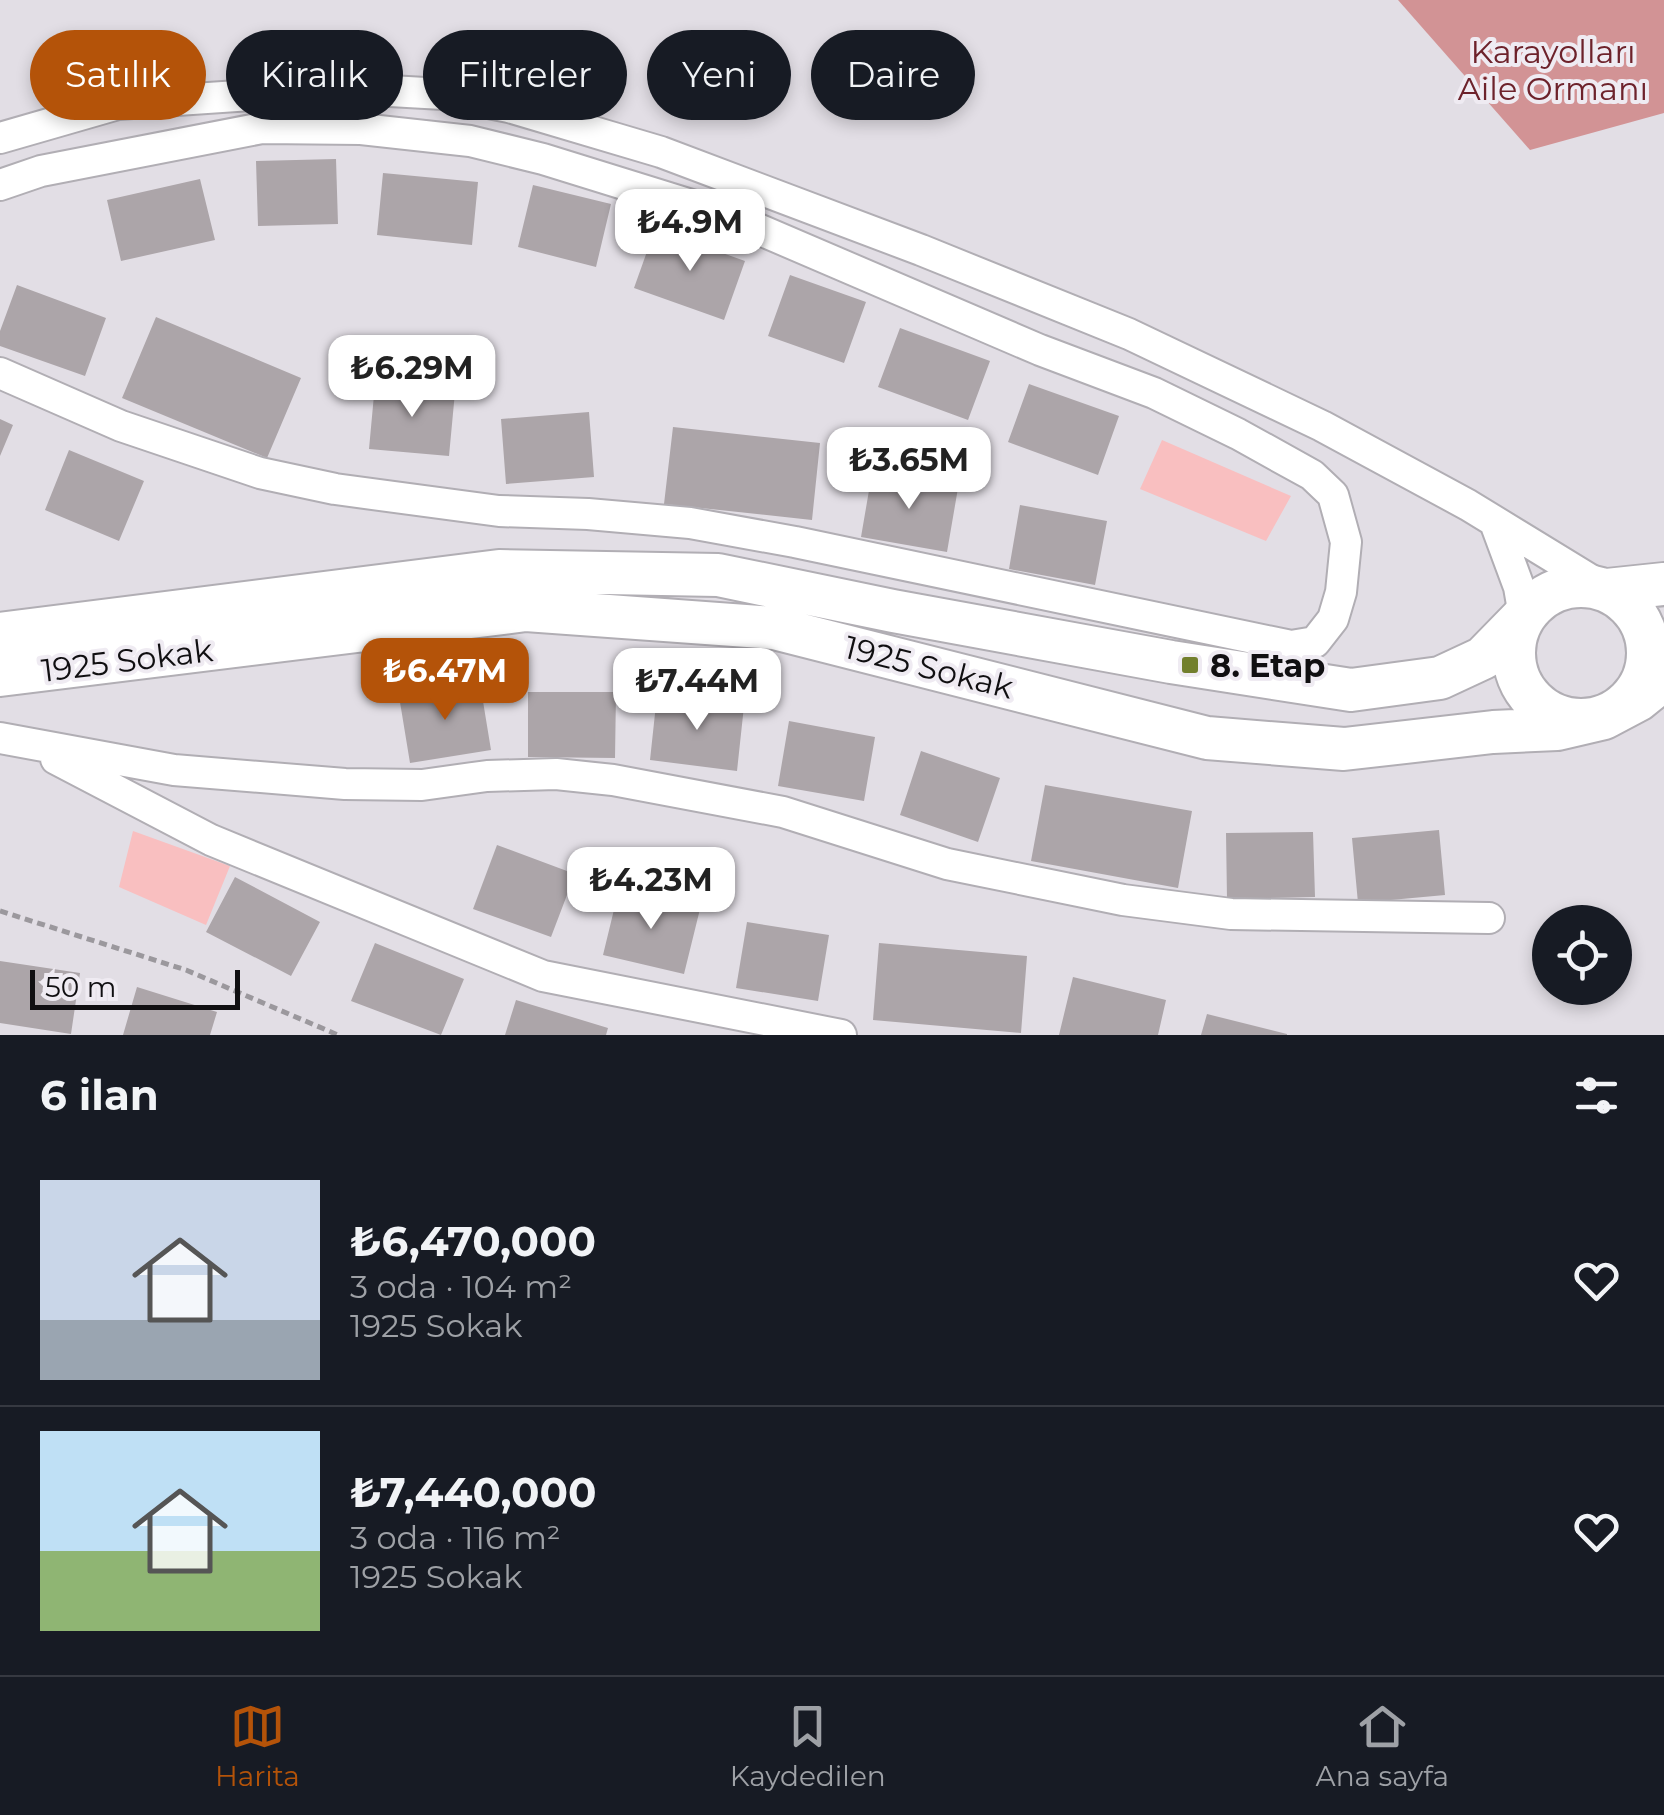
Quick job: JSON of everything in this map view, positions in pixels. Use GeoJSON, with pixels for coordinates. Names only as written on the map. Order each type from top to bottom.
{"type":"FeatureCollection","features":[{"type":"Feature","properties":{"kind":"main road","name":"1925 Sokak"},"geometry":{"type":"LineString","coordinates":[[0,634],[499,571],[718,575],[1072,644],[1351,690],[1440,678],[1484,658],[1524,616]]}},
{"type":"Feature","properties":{"kind":"main road"},"geometry":{"type":"LineString","coordinates":[[1607,590],[1627,602],[1641,621],[1649,643],[1648,666],[1640,688],[1624,706],[1604,718],[1583,721],[1543,710],[1528,695],[1513,657],[1515,636],[1524,616],[1540,599],[1560,588],[1584,586],[1607,590],[1664,584]]}},
{"type":"Feature","properties":{"kind":"main road","name":"1925 Sokak"},"geometry":{"type":"LineString","coordinates":[[0,675],[526,610],[774,628],[1207,738],[1344,750],[1493,732],[1557,729],[1604,718],[1664,680]]}},
{"type":"Feature","properties":{"kind":"street"},"geometry":{"type":"LineString","coordinates":[[0,138],[118,104],[282,93],[443,94],[509,107],[661,152],[1129,334],[1322,426],[1468,504],[1496,525],[1607,590]]}},
{"type":"Feature","properties":{"kind":"street"},"geometry":{"type":"LineString","coordinates":[[0,185],[40,171],[262,128],[361,130],[470,141],[543,158],[730,217],[1040,350],[1154,394],[1238,434],[1312,475],[1333,496],[1346,542],[1341,592],[1333,618],[1315,642],[1291,646],[690,523],[498,511],[316,485],[260,473],[121,426],[0,373]]}},
{"type":"Feature","properties":{"kind":"street"},"geometry":{"type":"LineString","coordinates":[[1496,525],[1524,616]]}},
{"type":"Feature","properties":{"kind":"street"},"geometry":{"type":"LineString","coordinates":[[1072,644],[1084,602]]}},
{"type":"Feature","properties":{"kind":"street"},"geometry":{"type":"LineString","coordinates":[[0,738],[174,770],[345,784],[422,785],[487,776],[556,774],[613,780],[783,812],[948,864],[1122,900],[1230,914],[1489,918]]}},
{"type":"Feature","properties":{"kind":"street"},"geometry":{"type":"LineString","coordinates":[[32,746],[211,840],[543,976],[840,1035]]}},
{"type":"Feature","properties":{"kind":"path"},"geometry":{"type":"LineString","coordinates":[[0,911],[186,970],[338,1035]]}},
{"type":"Feature","properties":{"kind":"shaded area"},"geometry":{"type":"Polygon","coordinates":[[[1162,440],[1291,496],[1266,541],[1140,489],[1162,440]]]}},
{"type":"Feature","properties":{"kind":"shaded area"},"geometry":{"type":"Polygon","coordinates":[[[133,831],[230,866],[206,925],[119,887],[133,831]]]}},
{"type":"Feature","properties":{"kind":"green space","name":"Karayolları Aile Ormanı"},"geometry":{"type":"Polygon","coordinates":[[[1398,0],[1664,0],[1664,113],[1530,150],[1398,0]]]}},
{"type":"Feature","properties":{"kind":"building"},"geometry":{"type":"Polygon","coordinates":[[[336,159],[338,224],[258,226],[256,161],[336,159]]]}},
{"type":"Feature","properties":{"kind":"building"},"geometry":{"type":"Polygon","coordinates":[[[383,173],[478,182],[472,245],[377,235],[383,173]]]}},
{"type":"Feature","properties":{"kind":"building"},"geometry":{"type":"Polygon","coordinates":[[[200,179],[215,240],[121,261],[107,200],[200,179]]]}},
{"type":"Feature","properties":{"kind":"building"},"geometry":{"type":"Polygon","coordinates":[[[533,185],[611,204],[596,267],[518,247],[533,185]]]}},
{"type":"Feature","properties":{"kind":"building"},"geometry":{"type":"Polygon","coordinates":[[[655,229],[745,261],[724,320],[634,288],[655,229]]]}},
{"type":"Feature","properties":{"kind":"building"},"geometry":{"type":"Polygon","coordinates":[[[790,275],[866,302],[844,363],[768,336],[790,275]]]}},
{"type":"Feature","properties":{"kind":"building"},"geometry":{"type":"Polygon","coordinates":[[[17,285],[106,318],[85,376],[0,346],[0,331],[17,285]]]}},
{"type":"Feature","properties":{"kind":"building"},"geometry":{"type":"Polygon","coordinates":[[[156,317],[301,378],[267,458],[122,398],[156,317]]]}},
{"type":"Feature","properties":{"kind":"building"},"geometry":{"type":"Polygon","coordinates":[[[900,328],[990,361],[968,420],[878,387],[900,328]]]}},
{"type":"Feature","properties":{"kind":"building"},"geometry":{"type":"Polygon","coordinates":[[[375,384],[455,392],[449,456],[369,449],[375,384]]]}},
{"type":"Feature","properties":{"kind":"building"},"geometry":{"type":"Polygon","coordinates":[[[1029,384],[1119,416],[1098,475],[1008,442],[1029,384]]]}},
{"type":"Feature","properties":{"kind":"building"},"geometry":{"type":"Polygon","coordinates":[[[589,412],[594,477],[506,484],[501,419],[589,412]]]}},
{"type":"Feature","properties":{"kind":"building"},"geometry":{"type":"Polygon","coordinates":[[[0,419],[13,425],[0,456],[0,419]]]}},
{"type":"Feature","properties":{"kind":"building"},"geometry":{"type":"Polygon","coordinates":[[[673,427],[820,443],[812,520],[664,504],[673,427]]]}},
{"type":"Feature","properties":{"kind":"building"},"geometry":{"type":"Polygon","coordinates":[[[69,450],[144,481],[119,541],[45,510],[69,450]]]}},
{"type":"Feature","properties":{"kind":"building"},"geometry":{"type":"Polygon","coordinates":[[[872,473],[958,488],[947,552],[861,537],[872,473]]]}},
{"type":"Feature","properties":{"kind":"building"},"geometry":{"type":"Polygon","coordinates":[[[1020,505],[1107,521],[1095,585],[1009,569],[1020,505]]]}},
{"type":"Feature","properties":{"kind":"building"},"geometry":{"type":"Polygon","coordinates":[[[480,683],[491,750],[410,763],[399,696],[480,683]]]}},
{"type":"Feature","properties":{"kind":"building"},"geometry":{"type":"Polygon","coordinates":[[[528,692],[616,692],[615,758],[528,757],[528,692]]]}},
{"type":"Feature","properties":{"kind":"building"},"geometry":{"type":"Polygon","coordinates":[[[657,695],[744,706],[737,771],[650,760],[657,695]]]}},
{"type":"Feature","properties":{"kind":"building"},"geometry":{"type":"Polygon","coordinates":[[[789,721],[875,737],[864,801],[778,786],[789,721]]]}},
{"type":"Feature","properties":{"kind":"building"},"geometry":{"type":"Polygon","coordinates":[[[921,751],[1000,778],[978,842],[900,815],[921,751]]]}},
{"type":"Feature","properties":{"kind":"building"},"geometry":{"type":"Polygon","coordinates":[[[1045,785],[1192,811],[1178,888],[1031,861],[1045,785]]]}},
{"type":"Feature","properties":{"kind":"building"},"geometry":{"type":"Polygon","coordinates":[[[1439,830],[1445,895],[1358,903],[1352,838],[1439,830]]]}},
{"type":"Feature","properties":{"kind":"building"},"geometry":{"type":"Polygon","coordinates":[[[1313,832],[1315,897],[1227,899],[1226,833],[1313,832]]]}},
{"type":"Feature","properties":{"kind":"building"},"geometry":{"type":"Polygon","coordinates":[[[497,845],[575,874],[551,937],[473,909],[497,845]]]}},
{"type":"Feature","properties":{"kind":"building"},"geometry":{"type":"Polygon","coordinates":[[[235,877],[320,922],[291,976],[206,932],[235,877]]]}},
{"type":"Feature","properties":{"kind":"building"},"geometry":{"type":"Polygon","coordinates":[[[619,889],[700,909],[684,974],[603,955],[619,889]]]}},
{"type":"Feature","properties":{"kind":"building"},"geometry":{"type":"Polygon","coordinates":[[[747,922],[829,935],[818,1001],[736,988],[747,922]]]}},
{"type":"Feature","properties":{"kind":"building"},"geometry":{"type":"Polygon","coordinates":[[[375,943],[464,979],[441,1035],[351,1001],[375,943]]]}},
{"type":"Feature","properties":{"kind":"building"},"geometry":{"type":"Polygon","coordinates":[[[879,943],[1027,956],[1021,1033],[873,1020],[879,943]]]}},
{"type":"Feature","properties":{"kind":"building"},"geometry":{"type":"Polygon","coordinates":[[[0,961],[80,973],[71,1034],[0,1023],[0,961]]]}},
{"type":"Feature","properties":{"kind":"building"},"geometry":{"type":"Polygon","coordinates":[[[1073,977],[1166,1000],[1158,1035],[1059,1035],[1073,977]]]}},
{"type":"Feature","properties":{"kind":"building"},"geometry":{"type":"Polygon","coordinates":[[[137,987],[217,1012],[210,1035],[123,1035],[137,987]]]}},
{"type":"Feature","properties":{"kind":"building"},"geometry":{"type":"Polygon","coordinates":[[[516,1000],[608,1028],[606,1035],[505,1035],[516,1000]]]}},
{"type":"Feature","properties":{"kind":"building"},"geometry":{"type":"Polygon","coordinates":[[[1207,1014],[1287,1034],[1287,1035],[1201,1035],[1207,1014]]]}},
{"type":"Feature","properties":{"kind":"place","name":"8. Etap"},"geometry":{"type":"Point","coordinates":[1190,665]}}]}
